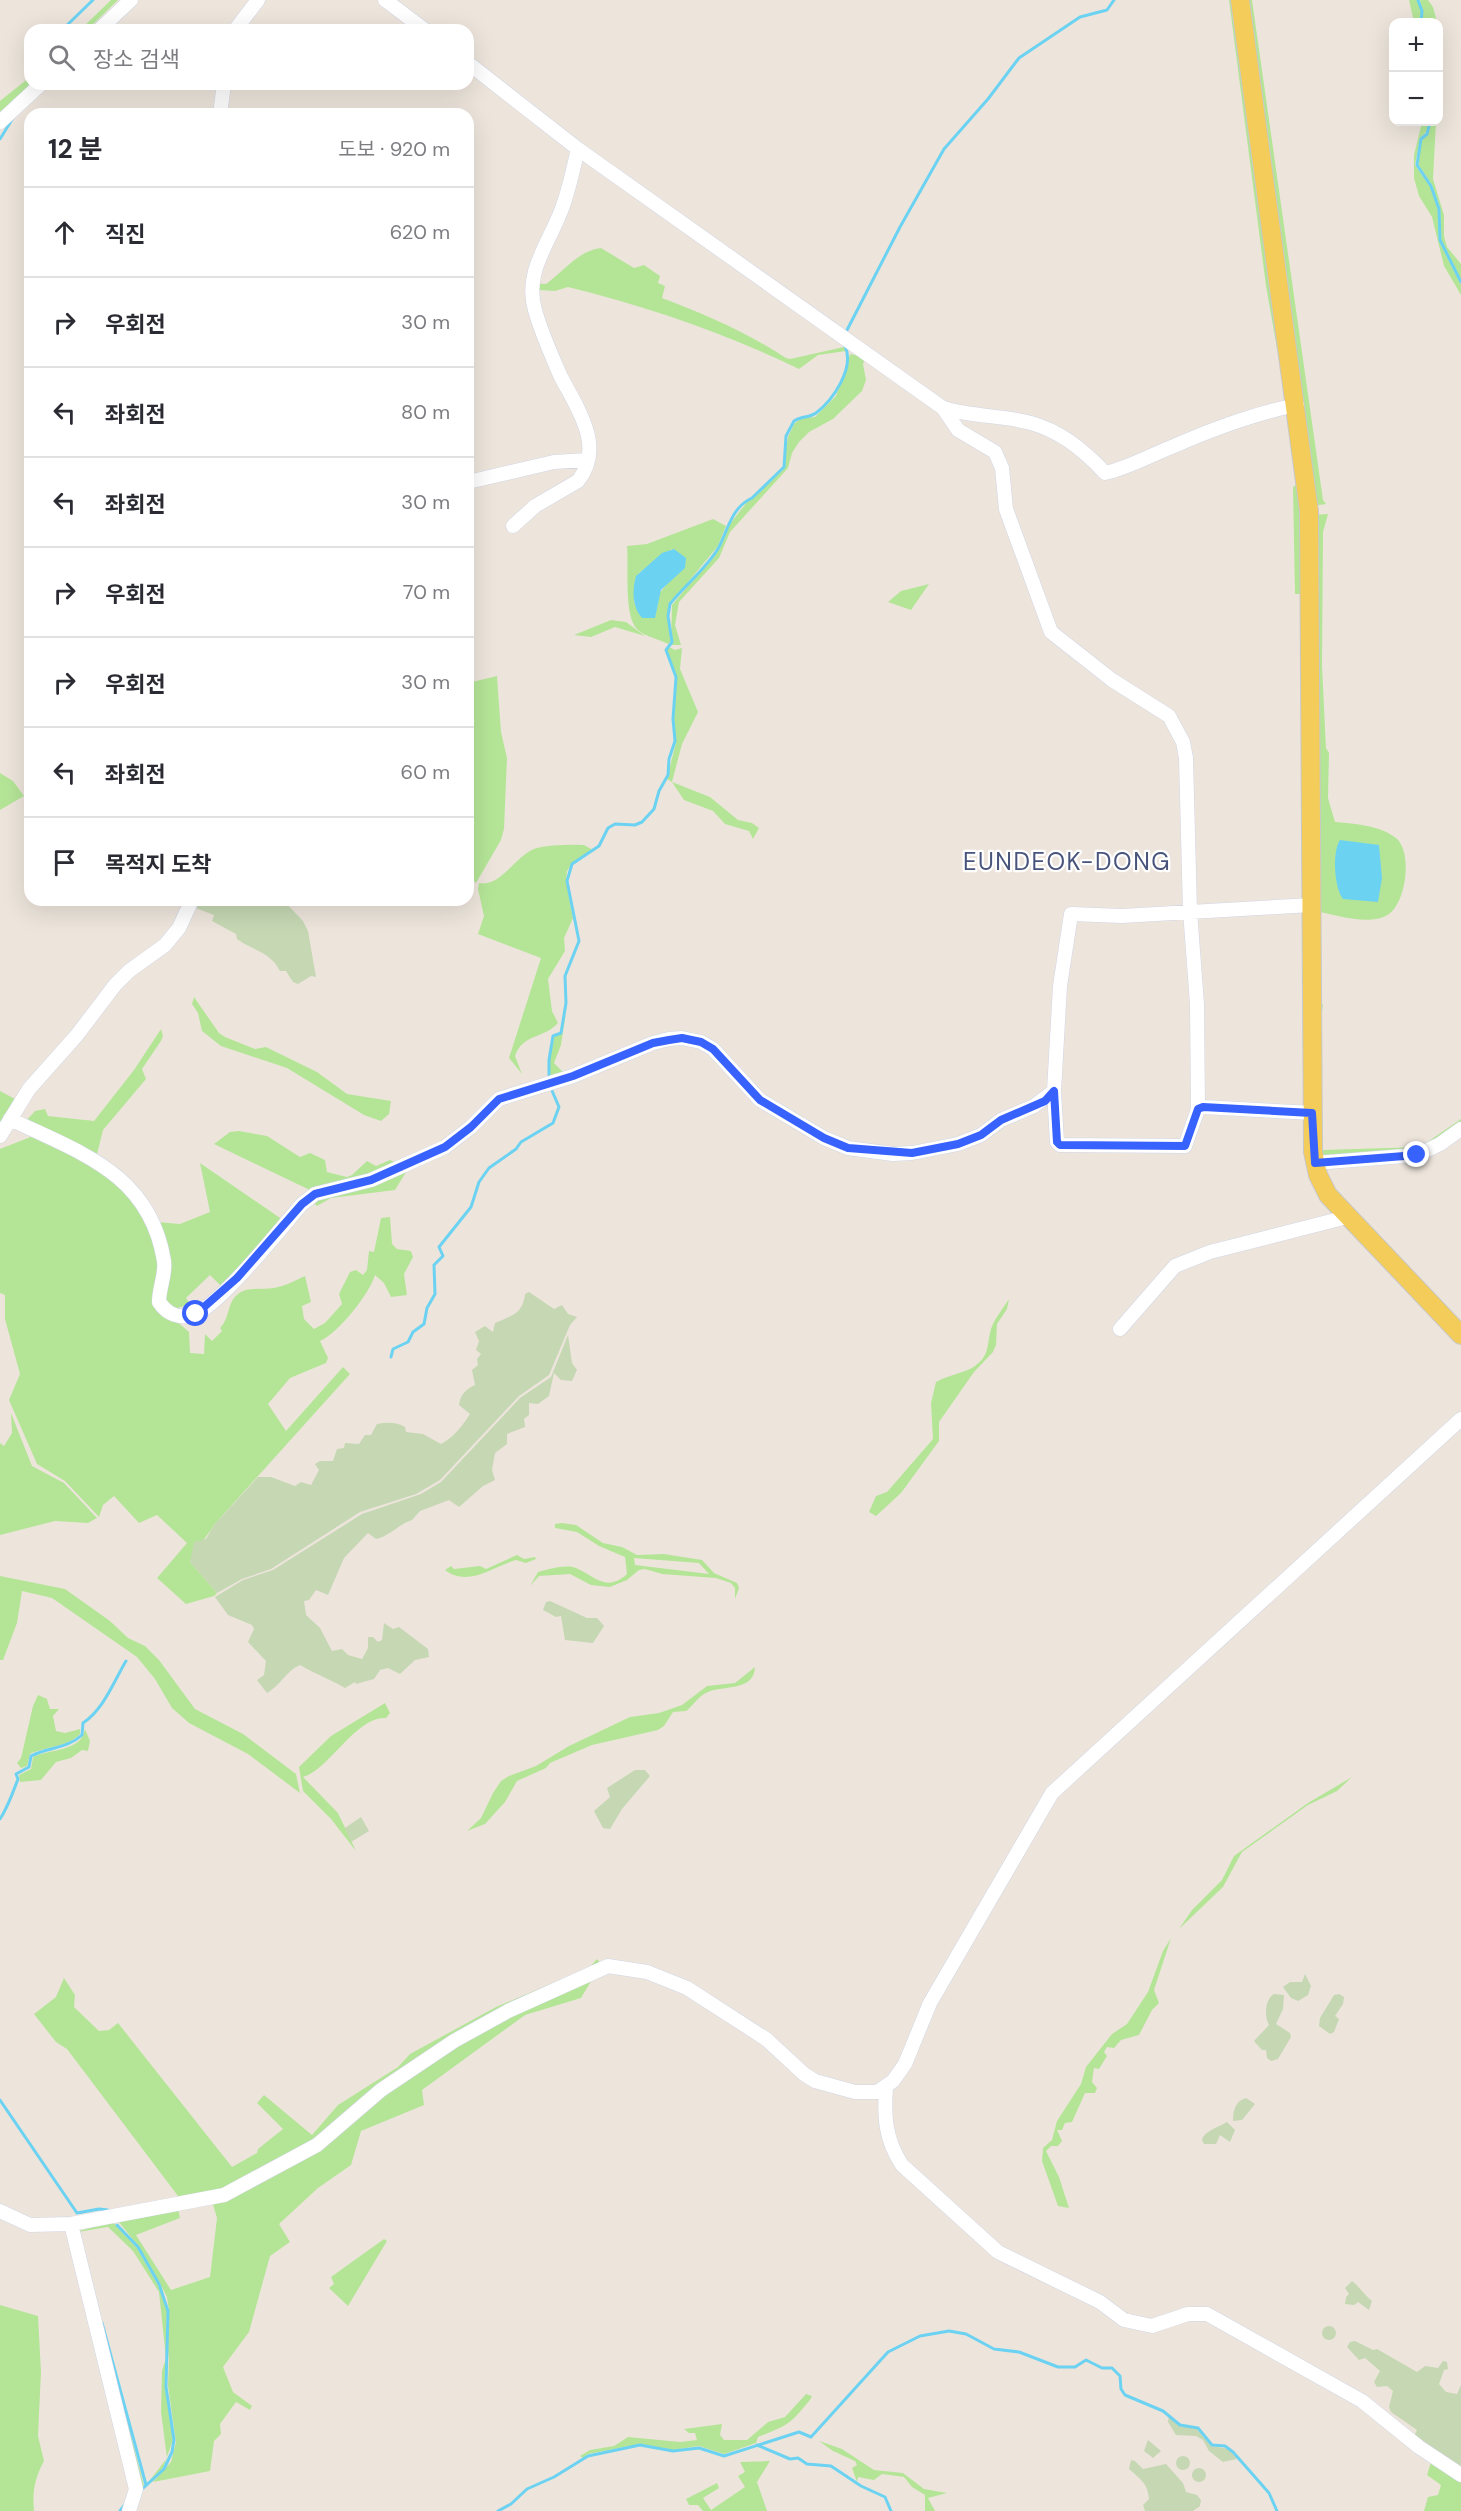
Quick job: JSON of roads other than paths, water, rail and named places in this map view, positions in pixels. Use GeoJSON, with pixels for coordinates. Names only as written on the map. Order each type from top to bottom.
{"type":"FeatureCollection","features":[{"type":"Feature","properties":{"kind":"main road"},"geometry":{"type":"LineString","coordinates":[[1240,0],[1297,405],[1309,511],[1312,1113],[1315,1163],[1328,1195],[1461,1335]]}},
{"type":"Feature","properties":{"kind":"street"},"geometry":{"type":"LineString","coordinates":[[105,24],[131,0]]}},
{"type":"Feature","properties":{"kind":"street"},"geometry":{"type":"LineString","coordinates":[[240,24],[258,0]]}},
{"type":"Feature","properties":{"kind":"street"},"geometry":{"type":"LineString","coordinates":[[385,0],[417,24]]}},
{"type":"Feature","properties":{"kind":"street"},"geometry":{"type":"LineString","coordinates":[[474,68],[578,149],[943,408],[958,430],[995,452],[1002,468],[1006,509],[1052,632],[1112,680],[1169,716],[1176,726],[1186,758],[1190,911],[1197,1004],[1198,1109],[1185,1146],[1060,1145],[1057,1142],[1054,1091],[1060,986],[1071,914],[1122,916],[1190,911],[1311,905]]}},
{"type":"Feature","properties":{"kind":"street"},"geometry":{"type":"LineString","coordinates":[[0,122],[35,90]]}},
{"type":"Feature","properties":{"kind":"street"},"geometry":{"type":"LineString","coordinates":[[221,108],[223,90]]}},
{"type":"Feature","properties":{"kind":"street"},"geometry":{"type":"LineString","coordinates":[[513,526],[535,506],[572,487],[583,475],[590,445],[586,423],[560,375],[546,341],[535,310],[530,286],[532,273],[562,209],[578,149]]}},
{"type":"Feature","properties":{"kind":"street"},"geometry":{"type":"LineString","coordinates":[[943,408],[981,417],[1030,423],[1049,429],[1089,456],[1105,473],[1121,470],[1177,444],[1277,409],[1297,405]]}},
{"type":"Feature","properties":{"kind":"street"},"geometry":{"type":"LineString","coordinates":[[474,481],[554,462],[587,460]]}},
{"type":"Feature","properties":{"kind":"street"},"geometry":{"type":"LineString","coordinates":[[0,1136],[29,1089],[77,1035],[115,985],[129,971],[165,945],[179,928],[189,906]]}},
{"type":"Feature","properties":{"kind":"street"},"geometry":{"type":"LineString","coordinates":[[10,1119],[101,1163],[125,1182],[156,1229],[164,1263],[159,1302],[165,1311],[183,1316],[196,1314],[237,1278],[302,1204],[315,1194],[371,1180],[437,1151],[471,1127],[499,1099],[573,1076],[653,1043],[682,1038],[701,1042],[725,1059],[745,1086],[760,1100],[780,1113],[848,1148],[871,1151],[912,1153],[958,1144],[981,1135],[1001,1120],[1045,1101],[1054,1091]]}},
{"type":"Feature","properties":{"kind":"street"},"geometry":{"type":"LineString","coordinates":[[1198,1109],[1312,1113]]}},
{"type":"Feature","properties":{"kind":"street"},"geometry":{"type":"LineString","coordinates":[[1315,1163],[1417,1155],[1440,1144],[1461,1129]]}},
{"type":"Feature","properties":{"kind":"street"},"geometry":{"type":"LineString","coordinates":[[1120,1329],[1175,1266],[1210,1251],[1347,1217]]}},
{"type":"Feature","properties":{"kind":"street"},"geometry":{"type":"LineString","coordinates":[[0,2211],[30,2225],[71,2224],[224,2195],[245,2186],[317,2145],[381,2090],[454,2041],[508,2011],[608,1966],[646,1972],[687,1989],[766,2039],[804,2074],[815,2081],[866,2093],[886,2087],[905,2064],[930,2003],[988,1907],[1015,1855],[1052,1793],[1461,1419]]}},
{"type":"Feature","properties":{"kind":"street"},"geometry":{"type":"LineString","coordinates":[[886,2087],[884,2119],[887,2134],[891,2147],[902,2165],[998,2252],[1100,2302],[1124,2320],[1134,2324],[1159,2325],[1188,2314],[1207,2314],[1362,2401],[1419,2447],[1461,2475]]}},
{"type":"Feature","properties":{"kind":"street"},"geometry":{"type":"LineString","coordinates":[[71,2224],[136,2489],[129,2511]]}},
{"type":"Feature","properties":{"kind":"water"},"geometry":{"type":"Polygon","coordinates":[[[674,549],[686,558],[685,568],[661,590],[655,618],[642,618],[636,609],[634,598],[636,576],[662,553],[674,549]]]}},
{"type":"Feature","properties":{"kind":"water"},"geometry":{"type":"Polygon","coordinates":[[[1340,840],[1379,845],[1382,878],[1378,902],[1343,899],[1335,870],[1337,845],[1340,840]]]}},
{"type":"Feature","properties":{"kind":"waterway"},"geometry":{"type":"LineString","coordinates":[[68,24],[93,0]]}},
{"type":"Feature","properties":{"kind":"waterway"},"geometry":{"type":"LineString","coordinates":[[846,332],[900,227],[944,149],[988,99],[1019,58],[1080,17],[1107,10],[1114,0]]}},
{"type":"Feature","properties":{"kind":"waterway"},"geometry":{"type":"LineString","coordinates":[[1418,0],[1422,11],[1421,18]]}},
{"type":"Feature","properties":{"kind":"waterway"},"geometry":{"type":"LineString","coordinates":[[0,139],[13,118]]}},
{"type":"Feature","properties":{"kind":"waterway"},"geometry":{"type":"LineString","coordinates":[[1429,126],[1427,134],[1421,139],[1417,165],[1431,186],[1439,209],[1440,240],[1461,282]]}},
{"type":"Feature","properties":{"kind":"waterway"},"geometry":{"type":"LineString","coordinates":[[549,1080],[549,1060],[553,1036],[561,1033],[566,1003],[565,976],[579,941],[567,881],[572,864],[599,846],[608,828],[615,824],[635,825],[642,822],[654,809],[659,791],[668,775],[669,759],[675,741],[673,719],[676,677],[666,650],[672,642],[668,616],[670,604],[714,555],[735,513],[784,467],[786,436],[794,421],[816,413],[835,392],[841,383],[847,364],[845,346]]}},
{"type":"Feature","properties":{"kind":"waterway"},"geometry":{"type":"LineString","coordinates":[[391,1357],[393,1349],[408,1342],[413,1332],[424,1324],[427,1308],[435,1294],[434,1265],[443,1256],[439,1247],[471,1207],[479,1182],[489,1168],[516,1149],[521,1142],[553,1123],[559,1107],[550,1086]]}},
{"type":"Feature","properties":{"kind":"waterway"},"geometry":{"type":"LineString","coordinates":[[0,1819],[18,1779],[16,1774],[29,1767],[31,1756],[70,1743],[82,1735],[83,1723],[103,1703],[126,1661]]}},
{"type":"Feature","properties":{"kind":"waterway"},"geometry":{"type":"LineString","coordinates":[[0,2100],[77,2213],[99,2209],[108,2210]]}},
{"type":"Feature","properties":{"kind":"waterway"},"geometry":{"type":"LineString","coordinates":[[117,2225],[138,2247],[159,2284],[168,2311],[166,2387],[174,2440],[172,2452],[164,2469],[140,2491]]}},
{"type":"Feature","properties":{"kind":"waterway"},"geometry":{"type":"LineString","coordinates":[[102,2323],[146,2485]]}},
{"type":"Feature","properties":{"kind":"waterway"},"geometry":{"type":"LineString","coordinates":[[498,2511],[511,2504],[527,2489],[554,2477],[588,2456],[640,2445],[673,2451],[699,2448],[724,2456],[799,2432],[811,2437],[888,2352],[920,2336],[949,2331],[966,2334],[994,2349],[1019,2352],[1058,2367],[1075,2367],[1086,2360],[1102,2368],[1112,2368],[1120,2376],[1121,2389],[1125,2395],[1163,2411],[1180,2425],[1198,2428],[1212,2445],[1225,2446],[1233,2452],[1269,2493],[1277,2511]]}},
{"type":"Feature","properties":{"kind":"waterway"},"geometry":{"type":"LineString","coordinates":[[757,2445],[790,2459],[798,2458],[807,2464],[831,2466],[861,2486],[885,2497],[891,2511]]}},
{"type":"Feature","properties":{"kind":"waterway"},"geometry":{"type":"LineString","coordinates":[[120,2511],[126,2503]]}},
{"type":"Feature","properties":{"kind":"district","name":"EUNDEOK-DONG"},"geometry":{"type":"Point","coordinates":[1067,861]}}]}
